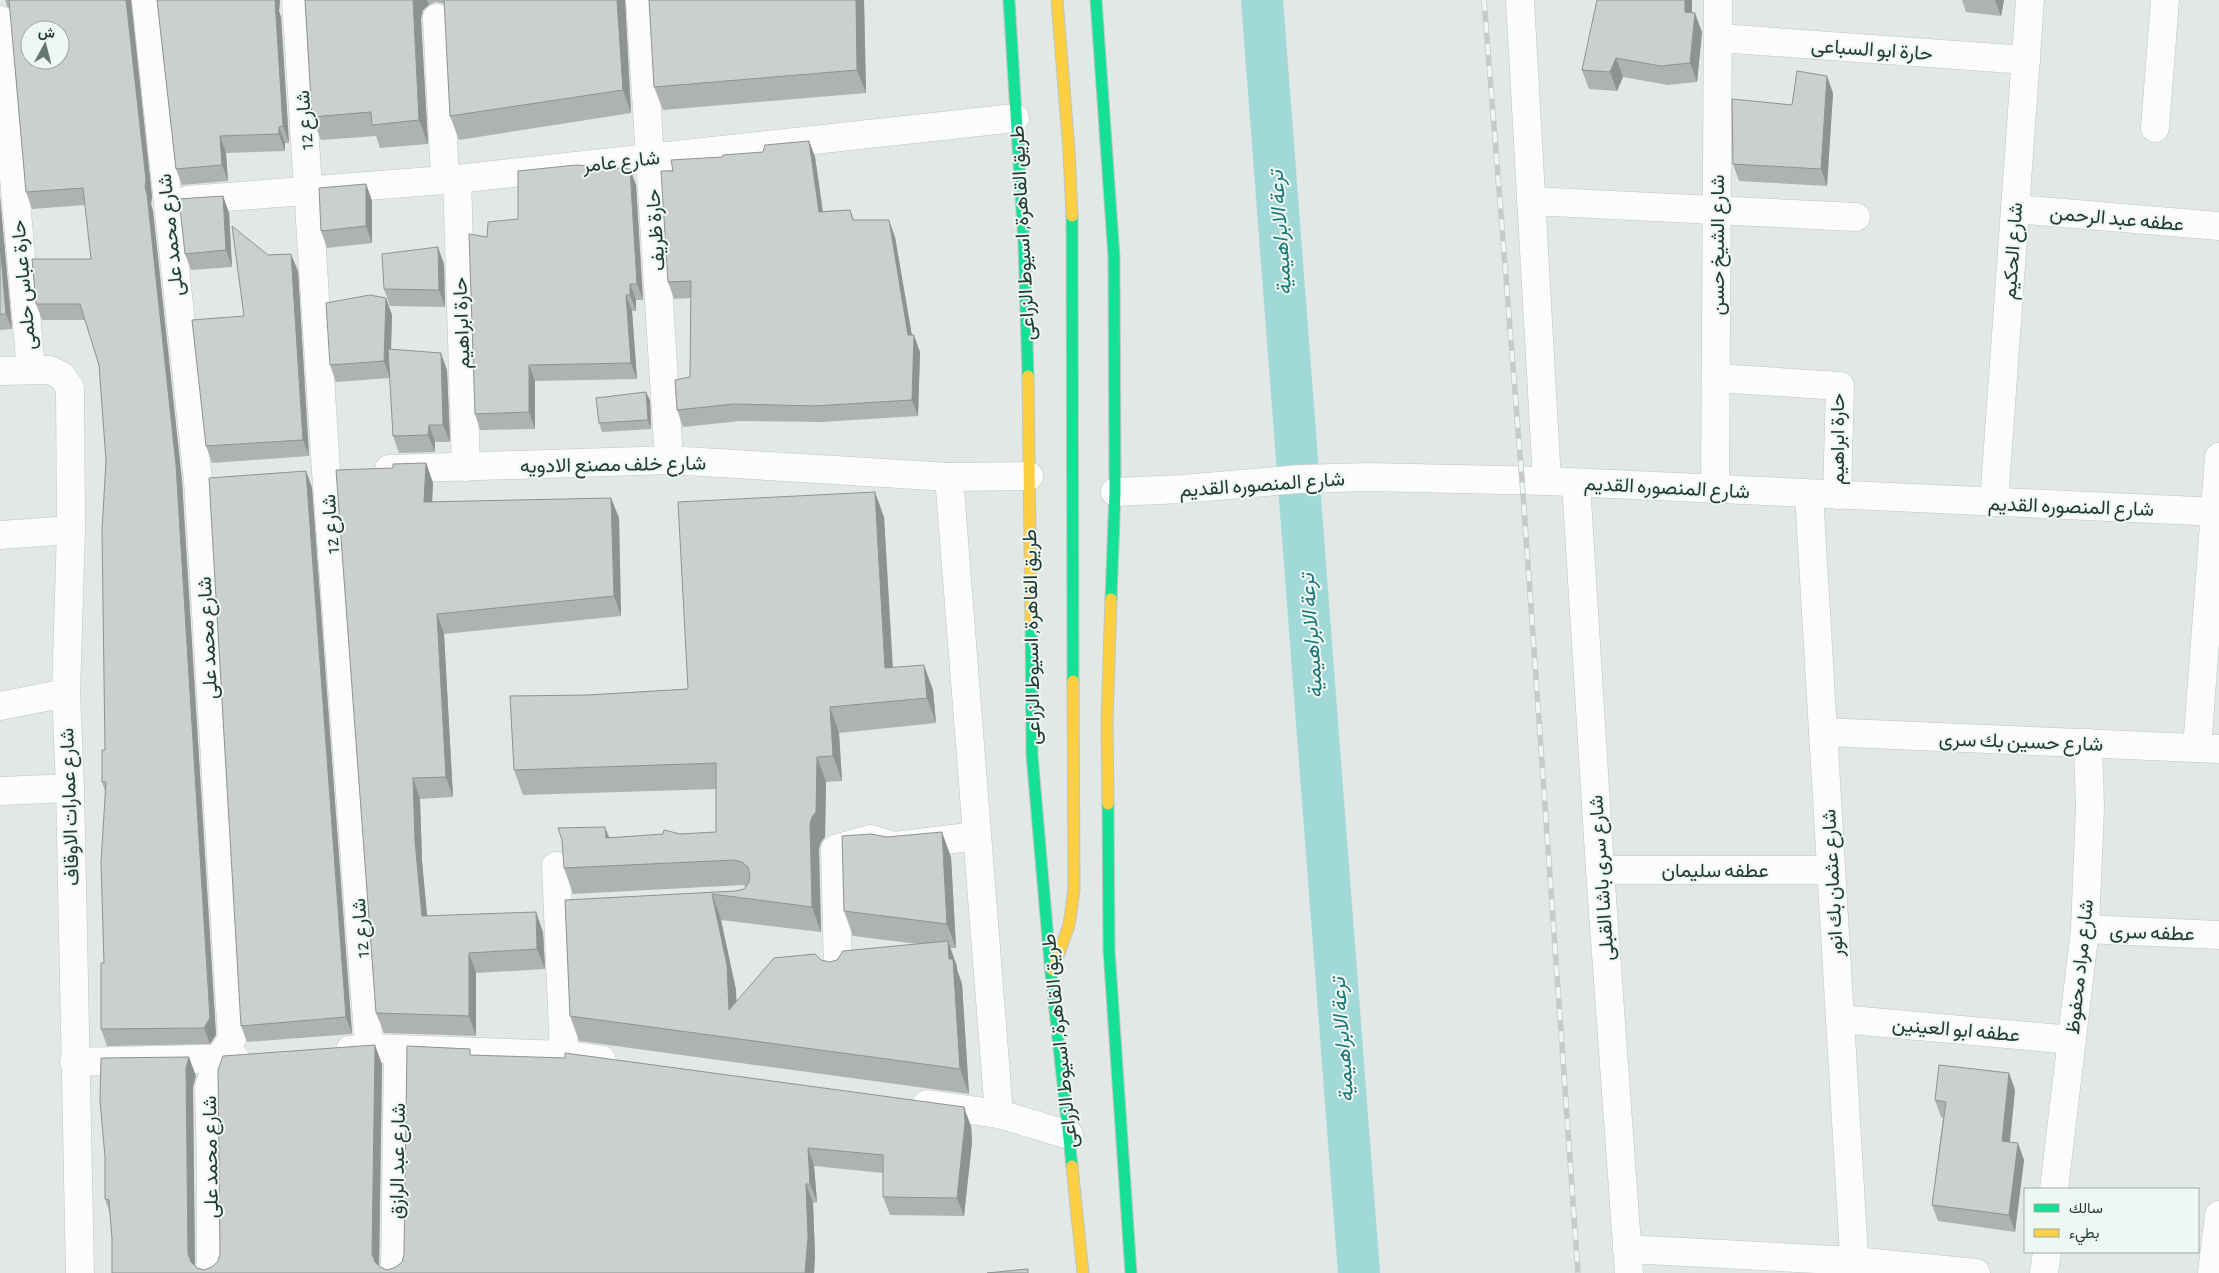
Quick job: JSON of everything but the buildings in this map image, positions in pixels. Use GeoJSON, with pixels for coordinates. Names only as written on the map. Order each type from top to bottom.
{"type":"FeatureCollection","features":[{"type":"Feature","properties":{"kind":"highway","name":"طريق القاهرة, اسيوط الزراعى"},"geometry":{"type":"LineString","coordinates":[[1009,0],[1026,291],[1032,755],[1052,974],[1083,1273]]}},
{"type":"Feature","properties":{"kind":"highway"},"geometry":{"type":"LineString","coordinates":[[1052,974],[1067,936],[1074,904],[1071,487],[1073,240],[1069,151],[1057,0]]}},
{"type":"Feature","properties":{"kind":"highway"},"geometry":{"type":"LineString","coordinates":[[1096,0],[1114,258],[1115,492],[1107,721],[1109,950],[1131,1273]]}},
{"type":"Feature","properties":{"kind":"street","name":"شارع محمد على"},"geometry":{"type":"LineString","coordinates":[[146,0],[166,202],[198,480],[232,1039],[218,1060],[209,1087],[211,1166],[210,1273]]}},
{"type":"Feature","properties":{"kind":"street","name":"شارع 12"},"geometry":{"type":"LineString","coordinates":[[296,0],[308,190],[316,472],[369,1048]]}},
{"type":"Feature","properties":{"kind":"street","name":"حارة ظريف"},"geometry":{"type":"LineString","coordinates":[[640,0],[669,460]]}},
{"type":"Feature","properties":{"kind":"street"},"geometry":{"type":"LineString","coordinates":[[1520,0],[1547,481]]}},
{"type":"Feature","properties":{"kind":"street","name":"شارع الشيخ حسن"},"geometry":{"type":"LineString","coordinates":[[1715,490],[1718,0]]}},
{"type":"Feature","properties":{"kind":"street","name":"شارع الحكيم"},"geometry":{"type":"LineString","coordinates":[[1994,502],[2030,0]]}},
{"type":"Feature","properties":{"kind":"street"},"geometry":{"type":"LineString","coordinates":[[2155,128],[2166,0]]}},
{"type":"Feature","properties":{"kind":"street","name":"حارة ابراهيم"},"geometry":{"type":"LineString","coordinates":[[437,18],[451,179],[466,467]]}},
{"type":"Feature","properties":{"kind":"street","name":"حارة عباس حلمى"},"geometry":{"type":"LineString","coordinates":[[0,20],[31,370]]}},
{"type":"Feature","properties":{"kind":"street","name":"حارة ابو السباعى"},"geometry":{"type":"LineString","coordinates":[[1718,38],[2026,60]]}},
{"type":"Feature","properties":{"kind":"street","name":"شارع عامر"},"geometry":{"type":"LineString","coordinates":[[166,202],[451,179],[1015,118]]}},
{"type":"Feature","properties":{"kind":"street"},"geometry":{"type":"LineString","coordinates":[[1531,201],[1856,217]]}},
{"type":"Feature","properties":{"kind":"street","name":"عطفه عبد الرحمن"},"geometry":{"type":"LineString","coordinates":[[2015,209],[2219,226]]}},
{"type":"Feature","properties":{"kind":"street","name":"شارع عمارات الاوقاف"},"geometry":{"type":"LineString","coordinates":[[0,371],[50,370],[62,376],[70,388],[72,530],[66,693],[70,788],[74,1062],[80,1273]]}},
{"type":"Feature","properties":{"kind":"street","name":"حارة ابراهيم"},"geometry":{"type":"LineString","coordinates":[[1716,378],[1840,386],[1836,495]]}},
{"type":"Feature","properties":{"kind":"street"},"geometry":{"type":"LineString","coordinates":[[2208,748],[2219,458]]}},
{"type":"Feature","properties":{"kind":"street","name":"شارع خلف مصنع الادويه"},"geometry":{"type":"LineString","coordinates":[[316,472],[669,460],[949,477],[1029,476]]}},
{"type":"Feature","properties":{"kind":"street"},"geometry":{"type":"LineString","coordinates":[[949,477],[1000,1114]]}},
{"type":"Feature","properties":{"kind":"street","name":"شارع المنصوره القديم"},"geometry":{"type":"LineString","coordinates":[[1115,492],[1183,489],[1300,479],[1367,477],[1547,481],[2217,512]]}},
{"type":"Feature","properties":{"kind":"street"},"geometry":{"type":"LineString","coordinates":[[198,480],[227,478]]}},
{"type":"Feature","properties":{"kind":"street","name":"شارع سرى باشا القبلى"},"geometry":{"type":"LineString","coordinates":[[1576,483],[1600,870],[1628,1261]]}},
{"type":"Feature","properties":{"kind":"street","name":"شارع عثمان بك انور"},"geometry":{"type":"LineString","coordinates":[[1809,494],[1854,1267]]}},
{"type":"Feature","properties":{"kind":"street"},"geometry":{"type":"LineString","coordinates":[[0,535],[72,530]]}},
{"type":"Feature","properties":{"kind":"street"},"geometry":{"type":"LineString","coordinates":[[0,706],[66,693]]}},
{"type":"Feature","properties":{"kind":"street","name":"شارع حسين بك سرى"},"geometry":{"type":"LineString","coordinates":[[1823,732],[2208,748]]}},
{"type":"Feature","properties":{"kind":"street","name":"شارع مراد محفوظ"},"geometry":{"type":"LineString","coordinates":[[2054,1188],[2085,929],[2090,806],[2088,743]]}},
{"type":"Feature","properties":{"kind":"street"},"geometry":{"type":"LineString","coordinates":[[0,791],[70,788]]}},
{"type":"Feature","properties":{"kind":"street"},"geometry":{"type":"LineString","coordinates":[[838,972],[835,848],[870,839],[894,846],[978,836]]}},
{"type":"Feature","properties":{"kind":"street"},"geometry":{"type":"LineString","coordinates":[[556,866],[564,1055]]}},
{"type":"Feature","properties":{"kind":"street","name":"عطفه سليمان"},"geometry":{"type":"LineString","coordinates":[[1600,870],[1830,870]]}},
{"type":"Feature","properties":{"kind":"street"},"geometry":{"type":"LineString","coordinates":[[557,910],[587,908]]}},
{"type":"Feature","properties":{"kind":"street","name":"عطفه سرى"},"geometry":{"type":"LineString","coordinates":[[2085,929],[2219,935]]}},
{"type":"Feature","properties":{"kind":"street","name":"عطفه ابو العينين"},"geometry":{"type":"LineString","coordinates":[[1840,1019],[2072,1040]]}},
{"type":"Feature","properties":{"kind":"street"},"geometry":{"type":"LineString","coordinates":[[322,1052],[369,1048],[564,1055],[624,1063]]}},
{"type":"Feature","properties":{"kind":"street","name":"شارع عبد الرازق"},"geometry":{"type":"LineString","coordinates":[[395,1273],[398,1050]]}},
{"type":"Feature","properties":{"kind":"street"},"geometry":{"type":"LineString","coordinates":[[74,1062],[218,1060],[256,1057]]}},
{"type":"Feature","properties":{"kind":"street"},"geometry":{"type":"LineString","coordinates":[[900,1101],[1000,1114],[1069,1135]]}},
{"type":"Feature","properties":{"kind":"street"},"geometry":{"type":"LineString","coordinates":[[2212,1273],[2219,1215]]}},
{"type":"Feature","properties":{"kind":"street"},"geometry":{"type":"LineString","coordinates":[[2044,1273],[2047,1253]]}},
{"type":"Feature","properties":{"kind":"street"},"geometry":{"type":"LineString","coordinates":[[1628,1261],[1854,1267],[1976,1273]]}},
{"type":"Feature","properties":{"kind":"waterway","name":"ترعة الابراهيمية"},"geometry":{"type":"LineString","coordinates":[[1262,0],[1359,1273]]}},
{"type":"Feature","properties":{"kind":"railway"},"geometry":{"type":"LineString","coordinates":[[1484,0],[1522,480],[1578,1273]]}},
{"type":"Feature","properties":{"kind":"traffic: fast"},"geometry":{"type":"LineString","coordinates":[[1009,0],[1024,243],[1028,376]]}},
{"type":"Feature","properties":{"kind":"traffic: fast"},"geometry":{"type":"LineString","coordinates":[[1096,0],[1114,257],[1115,492],[1111,599]]}},
{"type":"Feature","properties":{"kind":"traffic: fast"},"geometry":{"type":"LineString","coordinates":[[1072,216],[1073,681]]}},
{"type":"Feature","properties":{"kind":"traffic: fast"},"geometry":{"type":"LineString","coordinates":[[1031,622],[1032,755],[1051,974],[1072,1166]]}},
{"type":"Feature","properties":{"kind":"traffic: fast"},"geometry":{"type":"LineString","coordinates":[[1108,804],[1109,950],[1131,1273]]}},
{"type":"Feature","properties":{"kind":"traffic: slow"},"geometry":{"type":"LineString","coordinates":[[1057,0],[1069,151],[1072,216]]}},
{"type":"Feature","properties":{"kind":"traffic: slow"},"geometry":{"type":"LineString","coordinates":[[1028,376],[1031,622]]}},
{"type":"Feature","properties":{"kind":"traffic: slow"},"geometry":{"type":"LineString","coordinates":[[1108,804],[1107,721],[1111,599]]}},
{"type":"Feature","properties":{"kind":"traffic: slow"},"geometry":{"type":"LineString","coordinates":[[1053,970],[1069,925],[1074,890],[1073,681]]}},
{"type":"Feature","properties":{"kind":"traffic: slow"},"geometry":{"type":"LineString","coordinates":[[1072,1166],[1083,1273]]}}]}
